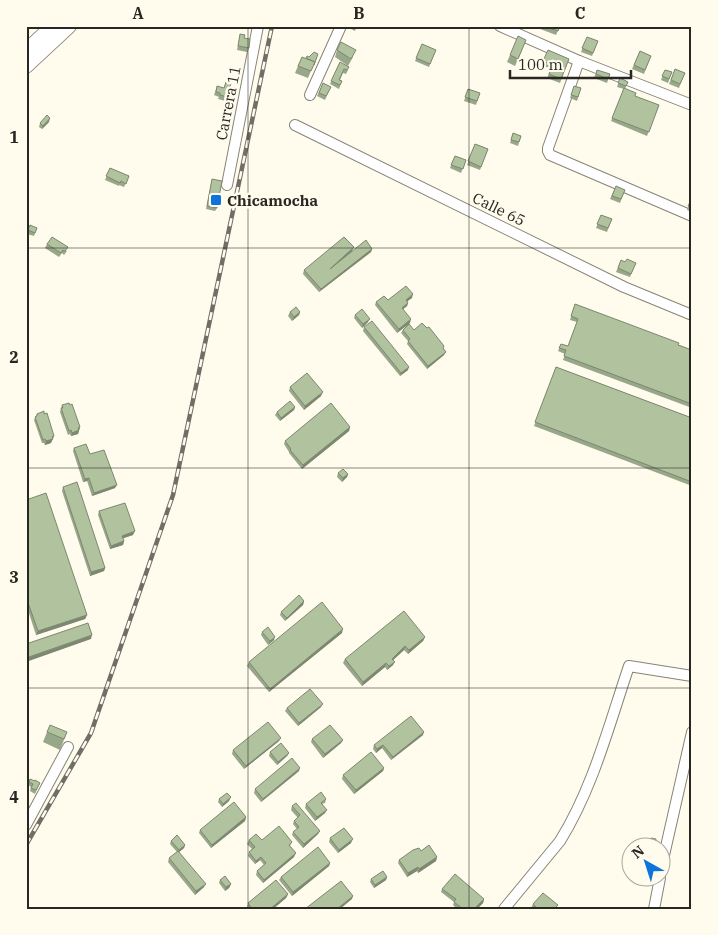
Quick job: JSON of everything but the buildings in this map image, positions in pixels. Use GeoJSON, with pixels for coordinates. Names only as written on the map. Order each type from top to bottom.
{"type":"FeatureCollection","features":[{"type":"Feature","properties":{"kind":"main road"},"geometry":{"type":"LineString","coordinates":[[26,52],[53,26]]}},
{"type":"Feature","properties":{"kind":"main road"},"geometry":{"type":"LineString","coordinates":[[26,66],[69,26]]}},
{"type":"Feature","properties":{"kind":"street","name":"Carrera 11"},"geometry":{"type":"LineString","coordinates":[[227,185],[258,26]]}},
{"type":"Feature","properties":{"kind":"street"},"geometry":{"type":"LineString","coordinates":[[310,95],[341,26]]}},
{"type":"Feature","properties":{"kind":"street"},"geometry":{"type":"LineString","coordinates":[[500,26],[579,61],[692,104]]}},
{"type":"Feature","properties":{"kind":"street"},"geometry":{"type":"LineString","coordinates":[[579,61],[548,148],[550,155],[692,216]]}},
{"type":"Feature","properties":{"kind":"street","name":"Calle 65"},"geometry":{"type":"LineString","coordinates":[[295,125],[624,288],[692,315]]}},
{"type":"Feature","properties":{"kind":"street"},"geometry":{"type":"LineString","coordinates":[[504,909],[567,830],[588,784],[629,666],[692,676]]}},
{"type":"Feature","properties":{"kind":"street"},"geometry":{"type":"LineString","coordinates":[[668,838],[692,732]]}},
{"type":"Feature","properties":{"kind":"street"},"geometry":{"type":"LineString","coordinates":[[26,825],[68,747]]}},
{"type":"Feature","properties":{"kind":"street"},"geometry":{"type":"LineString","coordinates":[[654,909],[658,888]]}},
{"type":"Feature","properties":{"kind":"railway"},"geometry":{"type":"LineString","coordinates":[[26,845],[91,733],[173,495],[272,26]]}},
{"type":"Feature","properties":{"kind":"place","name":"Chicamocha"},"geometry":{"type":"Point","coordinates":[216,200]}}]}
